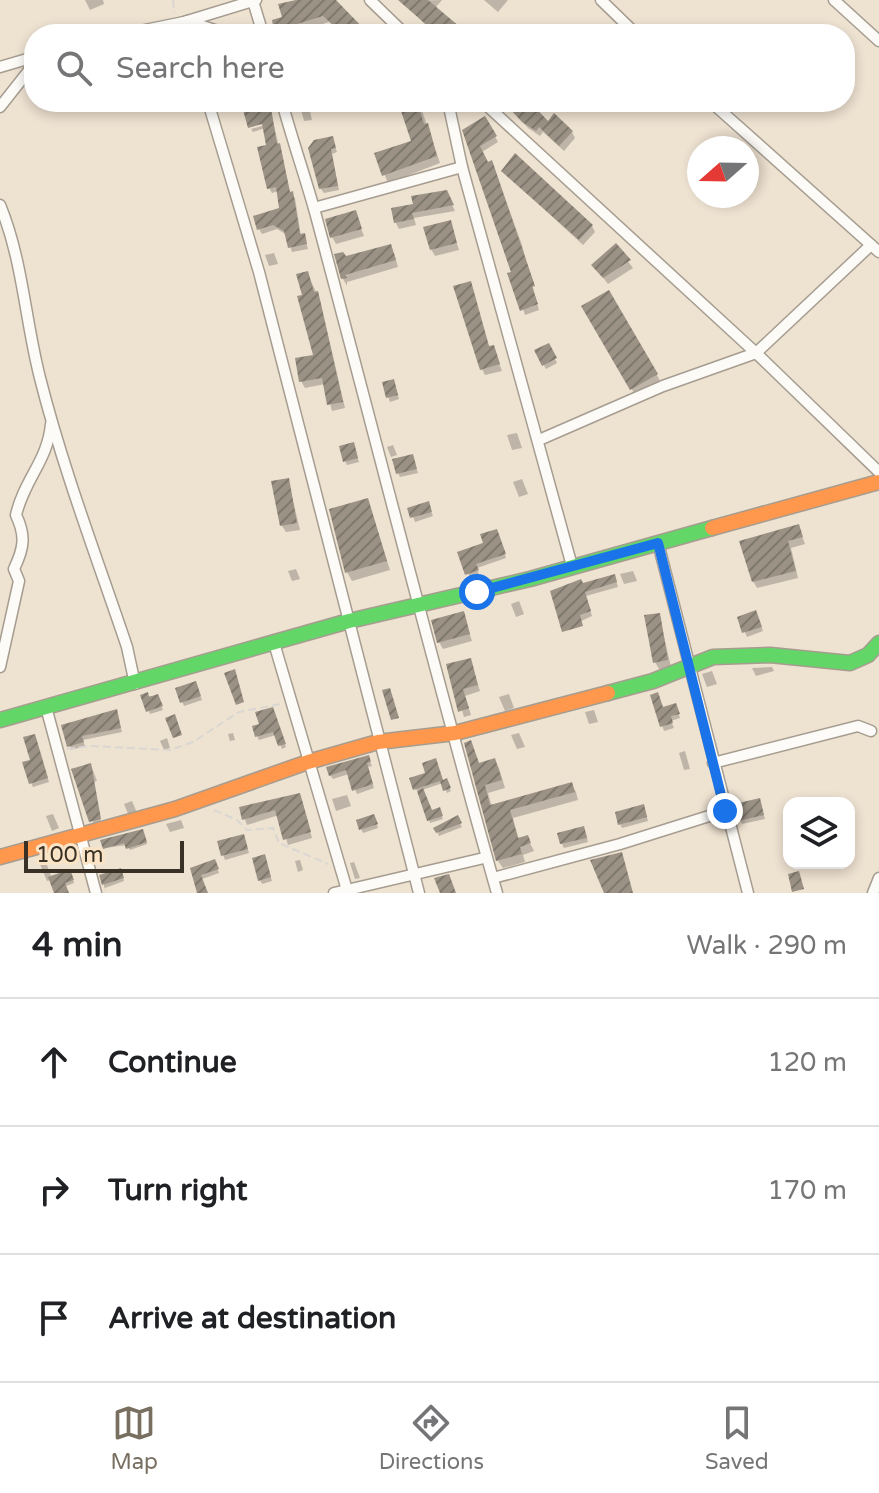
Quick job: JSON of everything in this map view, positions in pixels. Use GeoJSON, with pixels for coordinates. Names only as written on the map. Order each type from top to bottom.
{"type":"FeatureCollection","features":[{"type":"Feature","properties":{"kind":"street"},"geometry":{"type":"LineString","coordinates":[[172,24],[228,4],[255,0],[261,24]]}},
{"type":"Feature","properties":{"kind":"street"},"geometry":{"type":"LineString","coordinates":[[601,0],[626,24]]}},
{"type":"Feature","properties":{"kind":"street"},"geometry":{"type":"LineString","coordinates":[[834,0],[879,41]]}},
{"type":"Feature","properties":{"kind":"street"},"geometry":{"type":"LineString","coordinates":[[375,2],[396,24]]}},
{"type":"Feature","properties":{"kind":"street"},"geometry":{"type":"LineString","coordinates":[[182,22],[190,24]]}},
{"type":"Feature","properties":{"kind":"street"},"geometry":{"type":"LineString","coordinates":[[0,67],[24,60]]}},
{"type":"Feature","properties":{"kind":"street"},"geometry":{"type":"LineString","coordinates":[[0,107],[24,77]]}},
{"type":"Feature","properties":{"kind":"street"},"geometry":{"type":"LineString","coordinates":[[211,112],[259,272],[419,893]]}},
{"type":"Feature","properties":{"kind":"street"},"geometry":{"type":"LineString","coordinates":[[285,112],[314,208],[417,605],[455,733],[484,858],[497,893]]}},
{"type":"Feature","properties":{"kind":"street"},"geometry":{"type":"LineString","coordinates":[[450,112],[462,167],[572,566]]}},
{"type":"Feature","properties":{"kind":"street"},"geometry":{"type":"LineString","coordinates":[[494,112],[756,353],[879,472]]}},
{"type":"Feature","properties":{"kind":"street"},"geometry":{"type":"LineString","coordinates":[[539,440],[675,382],[756,353],[875,249],[722,112]]}},
{"type":"Feature","properties":{"kind":"street"},"geometry":{"type":"LineString","coordinates":[[314,208],[462,167]]}},
{"type":"Feature","properties":{"kind":"street"},"geometry":{"type":"LineString","coordinates":[[0,205],[15,248],[32,345],[51,418],[127,647],[135,684]]}},
{"type":"Feature","properties":{"kind":"street"},"geometry":{"type":"LineString","coordinates":[[0,667],[19,581],[14,569],[23,551],[24,532],[16,515],[28,478],[41,467],[51,418]]}},
{"type":"Feature","properties":{"kind":"street"},"geometry":{"type":"LineString","coordinates":[[0,720],[349,621],[572,566],[879,482]]}},
{"type":"Feature","properties":{"kind":"street"},"geometry":{"type":"LineString","coordinates":[[658,543],[748,893]]}},
{"type":"Feature","properties":{"kind":"street"},"geometry":{"type":"LineString","coordinates":[[274,643],[347,890]]}},
{"type":"Feature","properties":{"kind":"street"},"geometry":{"type":"LineString","coordinates":[[0,857],[175,809],[308,762],[378,742],[455,733],[653,681],[713,657],[770,655],[850,663],[868,655],[879,643]]}},
{"type":"Feature","properties":{"kind":"street"},"geometry":{"type":"LineString","coordinates":[[46,707],[96,893]]}},
{"type":"Feature","properties":{"kind":"street"},"geometry":{"type":"LineString","coordinates":[[713,763],[858,726],[871,731]]}},
{"type":"Feature","properties":{"kind":"street"},"geometry":{"type":"LineString","coordinates":[[493,878],[620,844],[725,811]]}},
{"type":"Feature","properties":{"kind":"street"},"geometry":{"type":"LineString","coordinates":[[334,893],[484,858]]}},
{"type":"Feature","properties":{"kind":"street"},"geometry":{"type":"LineString","coordinates":[[873,893],[879,878]]}},
{"type":"Feature","properties":{"kind":"path"},"geometry":{"type":"LineString","coordinates":[[173,0],[182,22]]}},
{"type":"Feature","properties":{"kind":"path"},"geometry":{"type":"LineString","coordinates":[[54,741],[65,750],[91,746],[170,750],[193,742],[239,712],[290,703]]}},
{"type":"Feature","properties":{"kind":"path"},"geometry":{"type":"LineString","coordinates":[[203,804],[237,820],[247,830],[273,828],[279,843],[293,846],[319,863],[339,863]]}},
{"type":"Feature","properties":{"kind":"building"},"geometry":{"type":"Polygon","coordinates":[[[296,0],[336,0],[359,24],[332,24],[323,16],[297,24],[273,24],[272,20],[282,17],[278,4],[296,0]]]}},
{"type":"Feature","properties":{"kind":"building"},"geometry":{"type":"Polygon","coordinates":[[[398,0],[428,0],[456,24],[426,24],[398,0]]]}},
{"type":"Feature","properties":{"kind":"building"},"geometry":{"type":"Polygon","coordinates":[[[244,112],[272,112],[277,144],[280,143],[290,192],[293,191],[300,234],[305,233],[307,244],[288,248],[284,231],[273,225],[257,230],[253,216],[279,208],[276,187],[267,189],[257,147],[266,145],[262,124],[248,128],[244,112]]]}},
{"type":"Feature","properties":{"kind":"building"},"geometry":{"type":"Polygon","coordinates":[[[401,112],[420,112],[424,124],[428,123],[437,156],[382,176],[374,153],[411,141],[401,112]]]}},
{"type":"Feature","properties":{"kind":"building"},"geometry":{"type":"Polygon","coordinates":[[[513,112],[539,112],[548,121],[554,113],[573,131],[559,146],[539,127],[536,131],[513,112]]]}},
{"type":"Feature","properties":{"kind":"building"},"geometry":{"type":"Polygon","coordinates":[[[485,116],[497,136],[480,146],[488,162],[492,160],[535,286],[532,287],[538,304],[520,311],[507,273],[511,272],[462,130],[485,116]]]}},
{"type":"Feature","properties":{"kind":"building"},"geometry":{"type":"Polygon","coordinates":[[[333,136],[336,148],[331,149],[338,186],[319,189],[308,148],[314,140],[333,136]]]}},
{"type":"Feature","properties":{"kind":"building"},"geometry":{"type":"Polygon","coordinates":[[[515,153],[593,225],[579,240],[501,171],[515,153]]]}},
{"type":"Feature","properties":{"kind":"building"},"geometry":{"type":"Polygon","coordinates":[[[447,190],[454,205],[412,213],[414,219],[394,223],[391,208],[413,204],[411,196],[447,190]]]}},
{"type":"Feature","properties":{"kind":"building"},"geometry":{"type":"Polygon","coordinates":[[[356,210],[362,229],[330,238],[325,219],[356,210]]]}},
{"type":"Feature","properties":{"kind":"building"},"geometry":{"type":"Polygon","coordinates":[[[451,220],[457,243],[430,250],[423,227],[451,220]]]}},
{"type":"Feature","properties":{"kind":"building"},"geometry":{"type":"Polygon","coordinates":[[[616,243],[631,260],[603,278],[591,265],[616,243]]]}},
{"type":"Feature","properties":{"kind":"building"},"geometry":{"type":"Polygon","coordinates":[[[391,244],[396,260],[345,275],[347,278],[341,279],[334,254],[343,252],[346,256],[391,244]]]}},
{"type":"Feature","properties":{"kind":"building"},"geometry":{"type":"Polygon","coordinates":[[[308,271],[314,292],[318,291],[343,402],[327,405],[322,378],[299,382],[295,358],[313,355],[297,296],[302,295],[296,274],[308,271]]]}},
{"type":"Feature","properties":{"kind":"building"},"geometry":{"type":"Polygon","coordinates":[[[471,281],[489,346],[494,345],[500,364],[480,370],[453,286],[471,281]]]}},
{"type":"Feature","properties":{"kind":"building"},"geometry":{"type":"Polygon","coordinates":[[[609,290],[658,374],[630,390],[581,306],[609,290]]]}},
{"type":"Feature","properties":{"kind":"building"},"geometry":{"type":"Polygon","coordinates":[[[549,343],[557,358],[542,366],[534,350],[549,343]]]}},
{"type":"Feature","properties":{"kind":"building"},"geometry":{"type":"Polygon","coordinates":[[[394,379],[398,395],[386,398],[382,382],[394,379]]]}},
{"type":"Feature","properties":{"kind":"building"},"geometry":{"type":"Polygon","coordinates":[[[354,442],[358,458],[343,462],[339,446],[354,442]]]}},
{"type":"Feature","properties":{"kind":"building"},"geometry":{"type":"Polygon","coordinates":[[[413,454],[417,469],[396,474],[392,459],[413,454]]]}},
{"type":"Feature","properties":{"kind":"building"},"geometry":{"type":"Polygon","coordinates":[[[289,478],[297,523],[280,526],[271,481],[289,478]]]}},
{"type":"Feature","properties":{"kind":"building"},"geometry":{"type":"Polygon","coordinates":[[[368,498],[387,561],[345,573],[329,509],[368,498]]]}},
{"type":"Feature","properties":{"kind":"building"},"geometry":{"type":"Polygon","coordinates":[[[429,501],[432,512],[410,518],[407,508],[429,501]]]}},
{"type":"Feature","properties":{"kind":"building"},"geometry":{"type":"Polygon","coordinates":[[[799,524],[803,537],[788,541],[796,571],[752,582],[739,541],[799,524]]]}},
{"type":"Feature","properties":{"kind":"building"},"geometry":{"type":"Polygon","coordinates":[[[497,529],[506,554],[476,564],[479,570],[465,575],[457,552],[483,543],[480,534],[497,529]]]}},
{"type":"Feature","properties":{"kind":"building"},"geometry":{"type":"Polygon","coordinates":[[[615,574],[617,582],[585,592],[591,611],[580,615],[583,626],[562,632],[550,591],[581,579],[583,583],[615,574]]]}},
{"type":"Feature","properties":{"kind":"building"},"geometry":{"type":"Polygon","coordinates":[[[756,610],[762,627],[742,633],[737,617],[756,610]]]}},
{"type":"Feature","properties":{"kind":"building"},"geometry":{"type":"Polygon","coordinates":[[[464,611],[470,634],[437,643],[431,620],[464,611]]]}},
{"type":"Feature","properties":{"kind":"building"},"geometry":{"type":"Polygon","coordinates":[[[660,613],[668,660],[653,663],[644,615],[660,613]]]}},
{"type":"Feature","properties":{"kind":"building"},"geometry":{"type":"Polygon","coordinates":[[[471,658],[478,685],[463,689],[469,708],[458,712],[446,664],[471,658]]]}},
{"type":"Feature","properties":{"kind":"building"},"geometry":{"type":"Polygon","coordinates":[[[235,669],[244,702],[236,705],[224,673],[235,669]]]}},
{"type":"Feature","properties":{"kind":"building"},"geometry":{"type":"Polygon","coordinates":[[[196,681],[201,696],[180,703],[175,688],[196,681]]]}},
{"type":"Feature","properties":{"kind":"building"},"geometry":{"type":"Polygon","coordinates":[[[390,688],[399,718],[391,720],[382,690],[390,688]]]}},
{"type":"Feature","properties":{"kind":"building"},"geometry":{"type":"Polygon","coordinates":[[[148,692],[149,697],[158,694],[163,706],[146,712],[140,695],[148,692]]]}},
{"type":"Feature","properties":{"kind":"building"},"geometry":{"type":"Polygon","coordinates":[[[658,692],[663,707],[676,703],[680,714],[671,716],[673,723],[660,727],[650,695],[658,692]]]}},
{"type":"Feature","properties":{"kind":"building"},"geometry":{"type":"Polygon","coordinates":[[[273,707],[286,744],[278,746],[273,732],[255,737],[252,726],[259,724],[255,712],[273,707]]]}},
{"type":"Feature","properties":{"kind":"building"},"geometry":{"type":"Polygon","coordinates":[[[117,709],[121,728],[82,736],[84,742],[67,747],[61,725],[117,709]]]}},
{"type":"Feature","properties":{"kind":"building"},"geometry":{"type":"Polygon","coordinates":[[[175,714],[182,735],[173,738],[165,718],[175,714]]]}},
{"type":"Feature","properties":{"kind":"building"},"geometry":{"type":"Polygon","coordinates":[[[35,734],[48,778],[29,784],[22,762],[30,760],[23,737],[35,734]]]}},
{"type":"Feature","properties":{"kind":"building"},"geometry":{"type":"Polygon","coordinates":[[[471,740],[479,763],[495,758],[502,780],[485,785],[490,805],[572,782],[575,792],[510,810],[518,838],[528,835],[531,843],[520,847],[522,854],[496,861],[464,743],[471,740]]]}},
{"type":"Feature","properties":{"kind":"building"},"geometry":{"type":"Polygon","coordinates":[[[369,755],[371,762],[367,763],[373,784],[352,791],[346,770],[329,776],[326,767],[369,755]]]}},
{"type":"Feature","properties":{"kind":"building"},"geometry":{"type":"Polygon","coordinates":[[[436,758],[443,780],[447,778],[451,788],[443,791],[440,781],[413,790],[409,778],[425,773],[422,763],[436,758]]]}},
{"type":"Feature","properties":{"kind":"building"},"geometry":{"type":"Polygon","coordinates":[[[91,763],[101,819],[89,822],[71,769],[91,763]]]}},
{"type":"Feature","properties":{"kind":"building"},"geometry":{"type":"Polygon","coordinates":[[[423,788],[432,810],[440,807],[443,816],[427,821],[417,791],[423,788]]]}},
{"type":"Feature","properties":{"kind":"building"},"geometry":{"type":"Polygon","coordinates":[[[300,793],[311,832],[283,840],[275,810],[242,820],[239,807],[300,793]]]}},
{"type":"Feature","properties":{"kind":"building"},"geometry":{"type":"Polygon","coordinates":[[[760,798],[764,815],[738,821],[734,804],[760,798]]]}},
{"type":"Feature","properties":{"kind":"building"},"geometry":{"type":"Polygon","coordinates":[[[644,804],[647,817],[618,825],[615,812],[644,804]]]}},
{"type":"Feature","properties":{"kind":"building"},"geometry":{"type":"Polygon","coordinates":[[[374,814],[378,824],[359,830],[356,820],[374,814]]]}},
{"type":"Feature","properties":{"kind":"building"},"geometry":{"type":"Polygon","coordinates":[[[458,815],[462,823],[436,833],[433,828],[458,815]]]}},
{"type":"Feature","properties":{"kind":"building"},"geometry":{"type":"Polygon","coordinates":[[[584,826],[587,838],[560,844],[557,833],[584,826]]]}},
{"type":"Feature","properties":{"kind":"building"},"geometry":{"type":"Polygon","coordinates":[[[143,829],[147,842],[126,849],[124,843],[103,849],[100,840],[143,829]]]}},
{"type":"Feature","properties":{"kind":"building"},"geometry":{"type":"Polygon","coordinates":[[[244,834],[248,849],[221,856],[217,841],[244,834]]]}},
{"type":"Feature","properties":{"kind":"building"},"geometry":{"type":"Polygon","coordinates":[[[622,852],[633,893],[604,893],[590,860],[622,852]]]}},
{"type":"Feature","properties":{"kind":"building"},"geometry":{"type":"Polygon","coordinates":[[[265,854],[271,877],[258,881],[252,858],[265,854]]]}},
{"type":"Feature","properties":{"kind":"building"},"geometry":{"type":"Polygon","coordinates":[[[215,859],[219,869],[201,875],[208,893],[197,893],[190,868],[215,859]]]}},
{"type":"Feature","properties":{"kind":"building"},"geometry":{"type":"Polygon","coordinates":[[[121,868],[124,878],[102,885],[99,875],[121,868]]]}},
{"type":"Feature","properties":{"kind":"building"},"geometry":{"type":"Polygon","coordinates":[[[70,869],[74,880],[65,883],[69,893],[54,893],[48,877],[70,869]]]}},
{"type":"Feature","properties":{"kind":"building"},"geometry":{"type":"Polygon","coordinates":[[[799,871],[804,889],[792,892],[788,874],[799,871]]]}},
{"type":"Feature","properties":{"kind":"building"},"geometry":{"type":"Polygon","coordinates":[[[449,874],[456,893],[440,893],[434,878],[449,874]]]}},
{"type":"Feature","properties":{"kind":"traffic: fast"},"geometry":{"type":"LineString","coordinates":[[0,720],[349,621],[530,579],[712,528]]}},
{"type":"Feature","properties":{"kind":"traffic: fast"},"geometry":{"type":"LineString","coordinates":[[608,693],[653,681],[713,657],[770,655],[850,663],[868,655],[879,643]]}},
{"type":"Feature","properties":{"kind":"traffic: slow"},"geometry":{"type":"LineString","coordinates":[[712,528],[879,482]]}},
{"type":"Feature","properties":{"kind":"traffic: slow"},"geometry":{"type":"LineString","coordinates":[[0,857],[175,809],[308,762],[378,742],[455,733],[608,693]]}},
{"type":"Feature","properties":{"kind":"route"},"geometry":{"type":"LineString","coordinates":[[477,592],[658,543],[725,811]]}}]}
